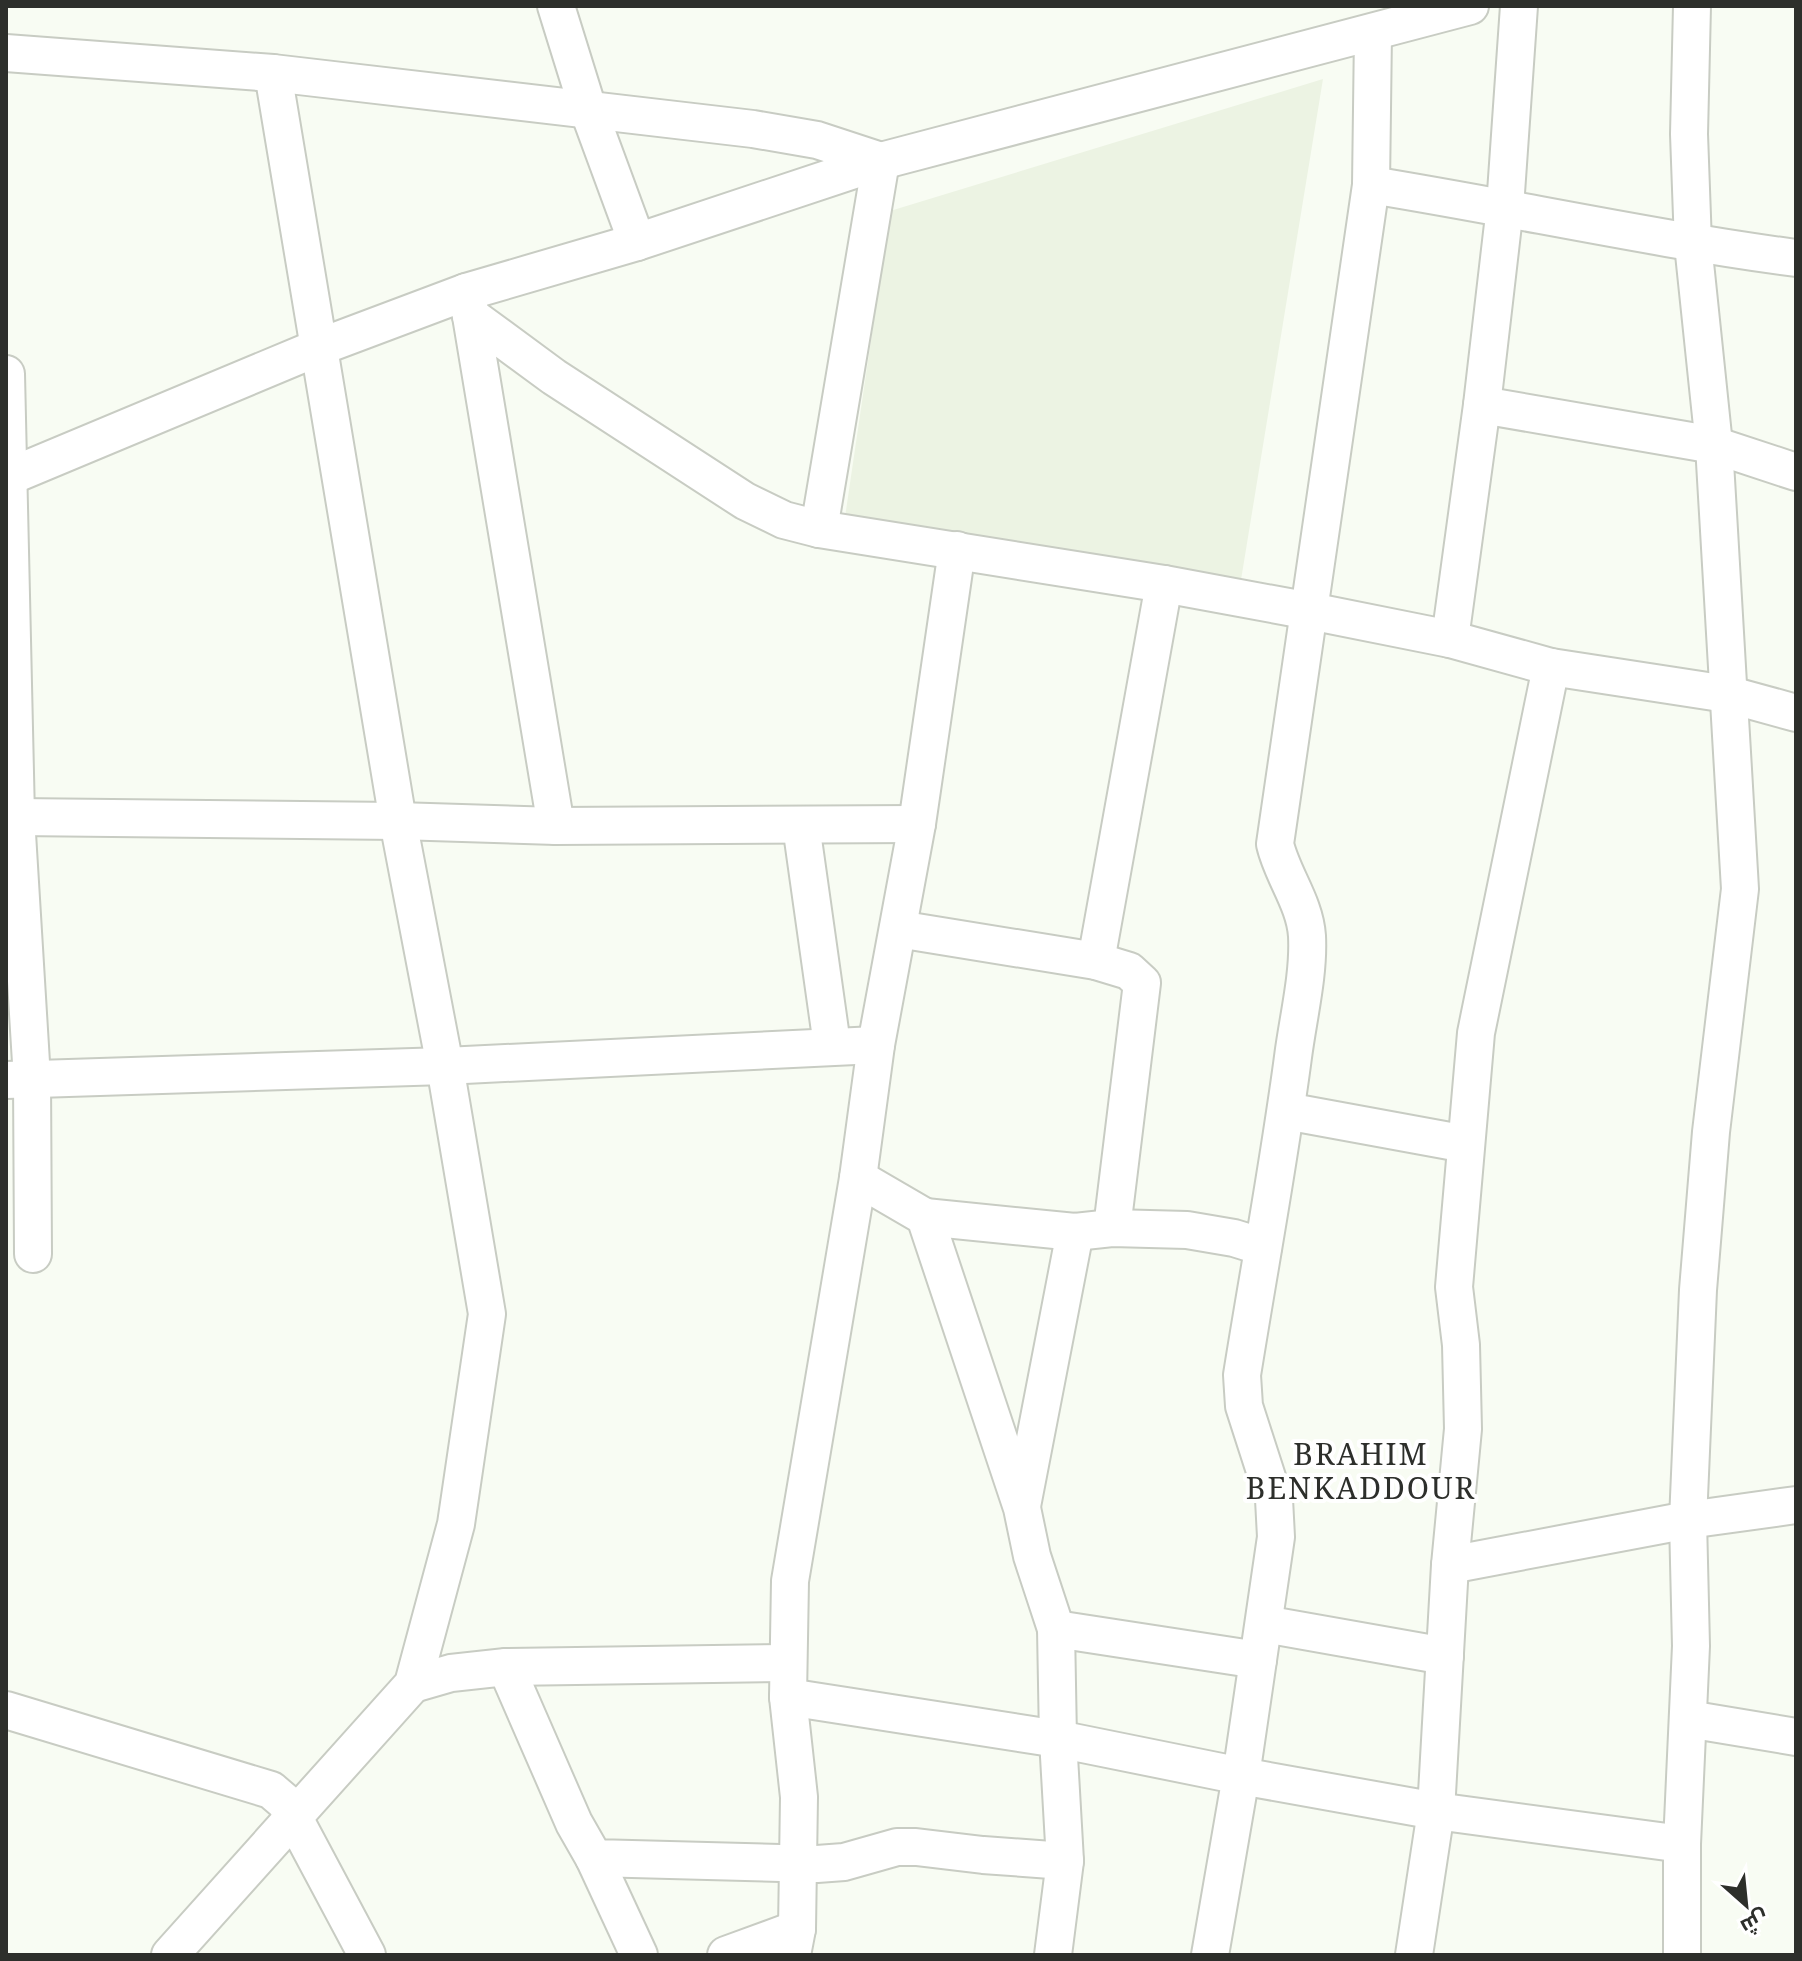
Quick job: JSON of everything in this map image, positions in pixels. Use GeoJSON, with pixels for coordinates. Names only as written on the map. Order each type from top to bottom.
{"type":"FeatureCollection","features":[{"type":"Feature","properties":{"kind":"street"},"geometry":{"type":"LineString","coordinates":[[556,6],[588,109],[637,242]]}},
{"type":"Feature","properties":{"kind":"street"},"geometry":{"type":"LineString","coordinates":[[8,477],[317,348],[469,304],[637,242],[881,161],[1470,6]]}},
{"type":"Feature","properties":{"kind":"street"},"geometry":{"type":"LineString","coordinates":[[1450,639],[1505,207],[1519,6]]}},
{"type":"Feature","properties":{"kind":"street"},"geometry":{"type":"LineString","coordinates":[[1682,1955],[1682,1844],[1691,1646],[1688,1520],[1698,1290],[1711,1132],[1740,889],[1714,445],[1693,244],[1689,134],[1692,6]]}},
{"type":"Feature","properties":{"kind":"street"},"geometry":{"type":"LineString","coordinates":[[1210,1955],[1241,1776],[1276,1537],[1274,1499],[1244,1406],[1242,1375],[1286,1111],[1307,934],[1275,844],[1371,185],[1373,33]]}},
{"type":"Feature","properties":{"kind":"street"},"geometry":{"type":"LineString","coordinates":[[6,53],[273,73],[753,129],[817,140],[881,161]]}},
{"type":"Feature","properties":{"kind":"street"},"geometry":{"type":"LineString","coordinates":[[170,1955],[413,1684],[456,1524],[487,1314],[445,1066],[398,821],[273,73]]}},
{"type":"Feature","properties":{"kind":"street"},"geometry":{"type":"LineString","coordinates":[[819,529],[881,161]]}},
{"type":"Feature","properties":{"kind":"street"},"geometry":{"type":"LineString","coordinates":[[1371,185],[1505,207],[1693,244],[1796,258]]}},
{"type":"Feature","properties":{"kind":"street"},"geometry":{"type":"LineString","coordinates":[[469,304],[554,377],[745,501],[784,520],[819,529],[1164,584],[1310,611],[1450,639],[1551,667],[1727,694],[1796,713]]}},
{"type":"Feature","properties":{"kind":"street"},"geometry":{"type":"LineString","coordinates":[[469,304],[556,826]]}},
{"type":"Feature","properties":{"kind":"street"},"geometry":{"type":"LineString","coordinates":[[6,374],[19,1080],[33,1254]]}},
{"type":"Feature","properties":{"kind":"street"},"geometry":{"type":"LineString","coordinates":[[1482,405],[1714,445],[1796,472]]}},
{"type":"Feature","properties":{"kind":"street"},"geometry":{"type":"LineString","coordinates":[[726,1955],[794,1942],[799,1797],[788,1680],[790,1581],[858,1178],[876,1045],[917,824],[957,550]]}},
{"type":"Feature","properties":{"kind":"street"},"geometry":{"type":"LineString","coordinates":[[1096,961],[1164,584]]}},
{"type":"Feature","properties":{"kind":"street"},"geometry":{"type":"LineString","coordinates":[[1414,1955],[1436,1811],[1450,1565],[1463,1429],[1461,1345],[1454,1287],[1476,1033],[1551,667]]}},
{"type":"Feature","properties":{"kind":"street"},"geometry":{"type":"LineString","coordinates":[[16,817],[556,826],[917,824]]}},
{"type":"Feature","properties":{"kind":"street"},"geometry":{"type":"LineString","coordinates":[[801,825],[832,1045]]}},
{"type":"Feature","properties":{"kind":"street"},"geometry":{"type":"LineString","coordinates":[[898,929],[1096,961],[1129,971],[1142,983],[1112,1228]]}},
{"type":"Feature","properties":{"kind":"street"},"geometry":{"type":"LineString","coordinates":[[19,1080],[445,1066],[876,1045]]}},
{"type":"Feature","properties":{"kind":"street"},"geometry":{"type":"LineString","coordinates":[[1286,1111],[1466,1144]]}},
{"type":"Feature","properties":{"kind":"street"},"geometry":{"type":"LineString","coordinates":[[858,1178],[925,1217],[1075,1232],[1112,1228],[1187,1230],[1234,1238],[1263,1247]]}},
{"type":"Feature","properties":{"kind":"street"},"geometry":{"type":"LineString","coordinates":[[925,1217],[1022,1508],[1032,1556],[1056,1629],[1065,1861],[1053,1955]]}},
{"type":"Feature","properties":{"kind":"street"},"geometry":{"type":"LineString","coordinates":[[1022,1508],[1075,1232]]}},
{"type":"Feature","properties":{"kind":"street"},"geometry":{"type":"LineString","coordinates":[[1450,1565],[1688,1520],[1796,1505]]}},
{"type":"Feature","properties":{"kind":"street"},"geometry":{"type":"LineString","coordinates":[[1264,1624],[1445,1656]]}},
{"type":"Feature","properties":{"kind":"street"},"geometry":{"type":"LineString","coordinates":[[1056,1629],[1258,1660]]}},
{"type":"Feature","properties":{"kind":"street"},"geometry":{"type":"LineString","coordinates":[[413,1684],[451,1673],[506,1667],[788,1680],[1241,1776],[1436,1811],[1682,1844]]}},
{"type":"Feature","properties":{"kind":"street"},"geometry":{"type":"LineString","coordinates":[[506,1667],[574,1823],[594,1858],[639,1955]]}},
{"type":"Feature","properties":{"kind":"street"},"geometry":{"type":"LineString","coordinates":[[6,1710],[271,1790],[285,1802],[367,1955]]}},
{"type":"Feature","properties":{"kind":"street"},"geometry":{"type":"LineString","coordinates":[[1688,1719],[1796,1737]]}},
{"type":"Feature","properties":{"kind":"street"},"geometry":{"type":"LineString","coordinates":[[594,1858],[844,1862],[897,1847],[916,1847],[1065,1861]]}},
{"type":"Feature","properties":{"kind":"shaded area"},"geometry":{"type":"Polygon","coordinates":[[[1323,79],[1240,586],[844,524],[890,211],[1323,79]]]}},
{"type":"Feature","properties":{"kind":"district","name":"BRAHIM BENKADDOUR"},"geometry":{"type":"Point","coordinates":[1361,1470]}}]}
